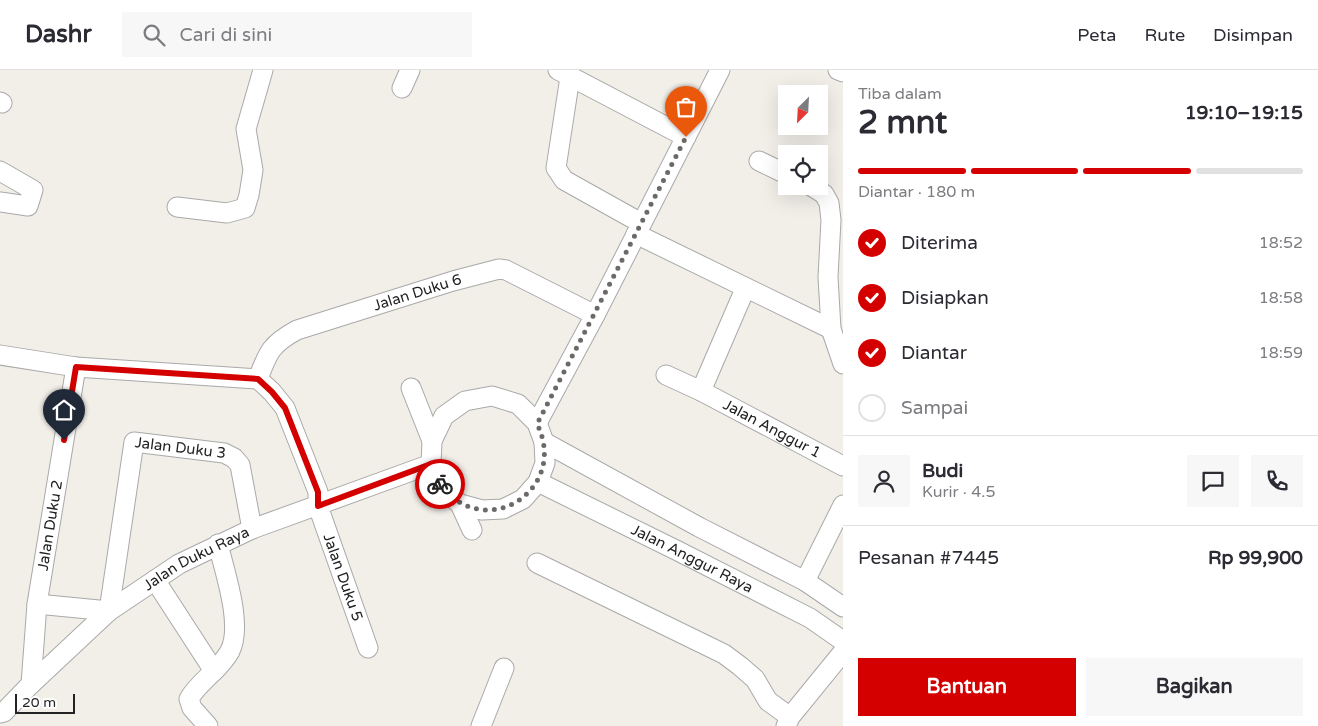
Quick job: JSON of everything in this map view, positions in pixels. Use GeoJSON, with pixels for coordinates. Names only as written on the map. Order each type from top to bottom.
{"type":"FeatureCollection","features":[{"type":"Feature","properties":{"kind":"street"},"geometry":{"type":"LineString","coordinates":[[177,207],[228,213],[245,208],[250,195],[253,170],[246,129],[263,70]]}},
{"type":"Feature","properties":{"kind":"street"},"geometry":{"type":"LineString","coordinates":[[402,88],[410,70]]}},
{"type":"Feature","properties":{"kind":"street"},"geometry":{"type":"LineString","coordinates":[[537,424],[720,70]]}},
{"type":"Feature","properties":{"kind":"street"},"geometry":{"type":"LineString","coordinates":[[838,70],[843,72]]}},
{"type":"Feature","properties":{"kind":"street"},"geometry":{"type":"LineString","coordinates":[[686,137],[564,73],[556,168],[564,180],[639,229],[745,289],[831,329]]}},
{"type":"Feature","properties":{"kind":"street"},"geometry":{"type":"LineString","coordinates":[[759,161],[778,170]]}},
{"type":"Feature","properties":{"kind":"street"},"geometry":{"type":"LineString","coordinates":[[0,171],[33,190],[28,206],[0,202]]}},
{"type":"Feature","properties":{"kind":"street"},"geometry":{"type":"LineString","coordinates":[[825,195],[830,204],[831,220],[828,276],[831,329],[843,364]]}},
{"type":"Feature","properties":{"kind":"street","name":"Jalan Duku 6"},"geometry":{"type":"LineString","coordinates":[[258,379],[268,352],[281,339],[297,330],[453,280],[499,269],[506,270],[595,315]]}},
{"type":"Feature","properties":{"kind":"street"},"geometry":{"type":"LineString","coordinates":[[701,392],[745,289]]}},
{"type":"Feature","properties":{"kind":"street"},"geometry":{"type":"LineString","coordinates":[[0,355],[76,367],[258,379],[285,408],[318,499]]}},
{"type":"Feature","properties":{"kind":"street","name":"Jalan Duku 2"},"geometry":{"type":"LineString","coordinates":[[31,684],[37,604],[76,367]]}},
{"type":"Feature","properties":{"kind":"street","name":"Jalan Anggur 1"},"geometry":{"type":"LineString","coordinates":[[666,375],[843,466]]}},
{"type":"Feature","properties":{"kind":"street"},"geometry":{"type":"LineString","coordinates":[[411,388],[432,441]]}},
{"type":"Feature","properties":{"kind":"street"},"geometry":{"type":"LineString","coordinates":[[492,396],[518,404],[537,424],[544,442],[545,463],[538,482],[523,499],[503,509],[482,510],[460,504],[447,494],[437,480],[431,464],[432,441],[444,416],[465,401],[492,396]]}},
{"type":"Feature","properties":{"kind":"street","name":"Jalan Duku 3"},"geometry":{"type":"LineString","coordinates":[[109,612],[134,442],[224,453],[234,458],[240,465],[252,529]]}},
{"type":"Feature","properties":{"kind":"street"},"geometry":{"type":"LineString","coordinates":[[544,442],[699,527],[805,581],[843,607]]}},
{"type":"Feature","properties":{"kind":"street","name":"Jalan Duku Raya"},"geometry":{"type":"LineString","coordinates":[[0,713],[4,712],[31,684],[109,612],[180,564],[218,544],[318,499],[431,464]]}},
{"type":"Feature","properties":{"kind":"street","name":"Jalan Anggur Raya"},"geometry":{"type":"LineString","coordinates":[[538,482],[810,618],[843,641]]}},
{"type":"Feature","properties":{"kind":"street","name":"Jalan Duku 5"},"geometry":{"type":"LineString","coordinates":[[318,499],[368,648]]}},
{"type":"Feature","properties":{"kind":"street"},"geometry":{"type":"LineString","coordinates":[[460,504],[472,530]]}},
{"type":"Feature","properties":{"kind":"street"},"geometry":{"type":"LineString","coordinates":[[805,581],[843,505]]}},
{"type":"Feature","properties":{"kind":"street"},"geometry":{"type":"LineString","coordinates":[[208,726],[192,708],[189,699],[194,690],[214,671],[229,652],[234,636],[235,618],[218,544]]}},
{"type":"Feature","properties":{"kind":"street"},"geometry":{"type":"LineString","coordinates":[[537,563],[724,654],[755,679],[768,701],[788,722],[843,652]]}},
{"type":"Feature","properties":{"kind":"street"},"geometry":{"type":"LineString","coordinates":[[155,580],[214,671]]}},
{"type":"Feature","properties":{"kind":"street"},"geometry":{"type":"LineString","coordinates":[[37,604],[109,612]]}},
{"type":"Feature","properties":{"kind":"street"},"geometry":{"type":"LineString","coordinates":[[481,726],[504,668]]}},
{"type":"Feature","properties":{"kind":"way so far"},"geometry":{"type":"LineString","coordinates":[[440,484],[447,494],[460,504],[482,510],[503,509],[523,499],[538,482],[545,463],[544,442],[537,424],[686,137]]}},
{"type":"Feature","properties":{"kind":"route"},"geometry":{"type":"LineString","coordinates":[[64,440],[76,367],[258,379],[285,408],[318,492],[318,506],[431,464],[440,484]]}}]}
